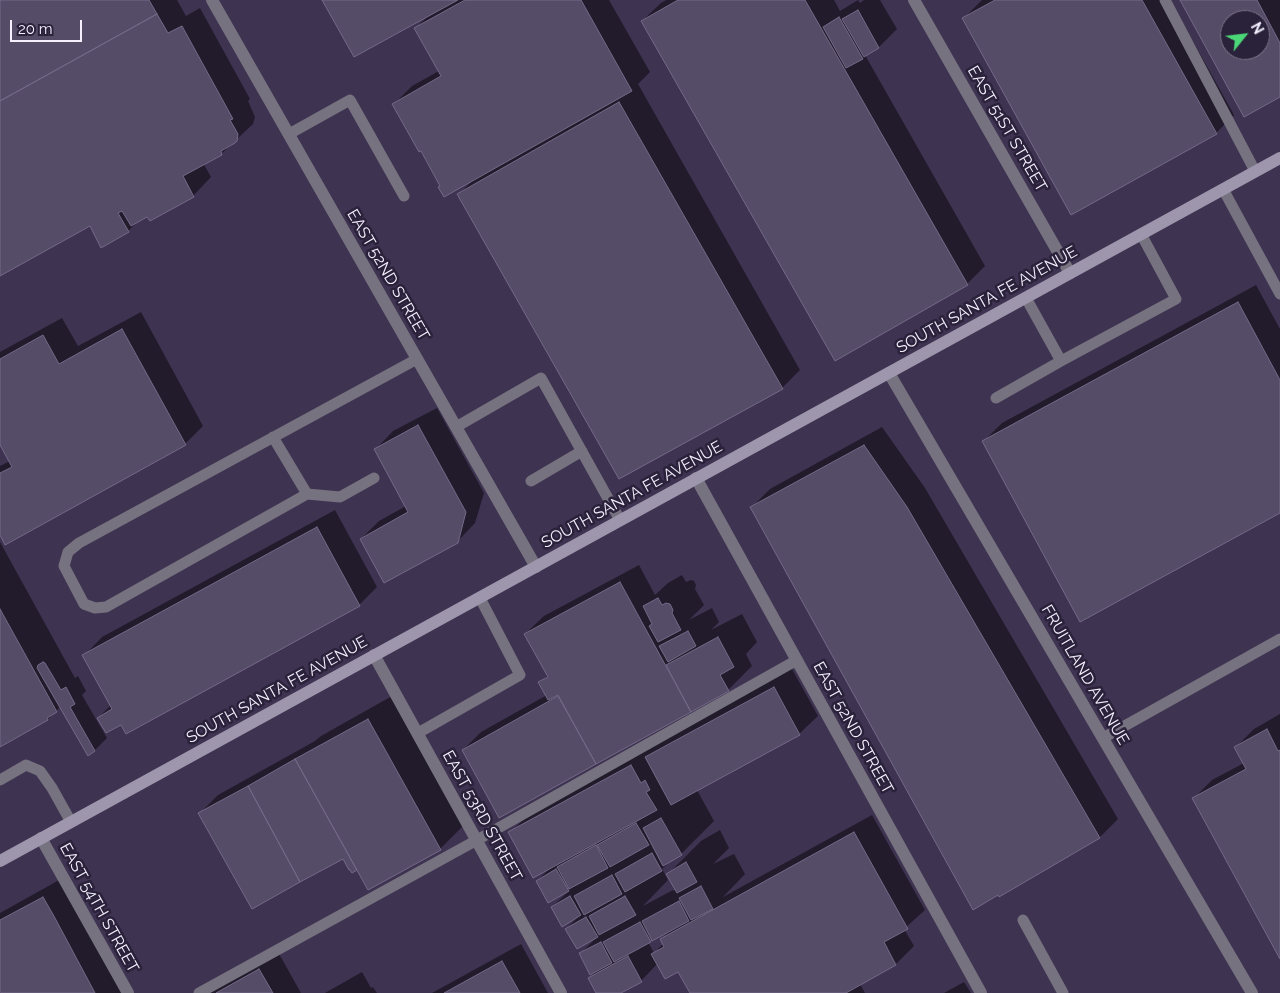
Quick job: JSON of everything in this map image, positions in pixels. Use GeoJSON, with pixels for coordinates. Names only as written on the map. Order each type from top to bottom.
{"type":"FeatureCollection","features":[{"type":"Feature","properties":{"kind":"main road","name":"SOUTH SANTA FE AVENUE"},"geometry":{"type":"LineString","coordinates":[[0,861],[1280,158]]}},
{"type":"Feature","properties":{"kind":"street","name":"EAST 52ND STREET"},"geometry":{"type":"LineString","coordinates":[[212,0],[536,567]]}},
{"type":"Feature","properties":{"kind":"street","name":"EAST 51ST STREET"},"geometry":{"type":"LineString","coordinates":[[915,0],[1070,273]]}},
{"type":"Feature","properties":{"kind":"street","name":"FRUITLAND AVENUE"},"geometry":{"type":"LineString","coordinates":[[889,372],[1252,993]]}},
{"type":"Feature","properties":{"kind":"street","name":"EAST 52ND STREET"},"geometry":{"type":"LineString","coordinates":[[696,478],[980,993]]}},
{"type":"Feature","properties":{"kind":"street","name":"EAST 53RD STREET"},"geometry":{"type":"LineString","coordinates":[[374,655],[561,993]]}},
{"type":"Feature","properties":{"kind":"street","name":"EAST 54TH STREET"},"geometry":{"type":"LineString","coordinates":[[41,838],[128,993]]}},
{"type":"Feature","properties":{"kind":"lane"},"geometry":{"type":"LineString","coordinates":[[1164,0],[1255,172]]}},
{"type":"Feature","properties":{"kind":"lane"},"geometry":{"type":"LineString","coordinates":[[289,134],[350,100],[404,196]]}},
{"type":"Feature","properties":{"kind":"lane"},"geometry":{"type":"LineString","coordinates":[[1223,189],[1280,294]]}},
{"type":"Feature","properties":{"kind":"lane"},"geometry":{"type":"LineString","coordinates":[[996,398],[1176,299],[1141,234]]}},
{"type":"Feature","properties":{"kind":"lane"},"geometry":{"type":"LineString","coordinates":[[1026,298],[1061,361]]}},
{"type":"Feature","properties":{"kind":"lane"},"geometry":{"type":"LineString","coordinates":[[374,478],[340,497],[307,494],[106,607],[95,608],[84,604],[64,566],[68,552],[79,543],[417,359]]}},
{"type":"Feature","properties":{"kind":"lane"},"geometry":{"type":"LineString","coordinates":[[456,426],[541,378],[620,520]]}},
{"type":"Feature","properties":{"kind":"lane"},"geometry":{"type":"LineString","coordinates":[[273,437],[307,494]]}},
{"type":"Feature","properties":{"kind":"lane"},"geometry":{"type":"LineString","coordinates":[[531,481],[582,451]]}},
{"type":"Feature","properties":{"kind":"lane"},"geometry":{"type":"LineString","coordinates":[[418,733],[520,675],[480,598]]}},
{"type":"Feature","properties":{"kind":"lane"},"geometry":{"type":"LineString","coordinates":[[1103,738],[1280,639]]}},
{"type":"Feature","properties":{"kind":"lane"},"geometry":{"type":"LineString","coordinates":[[199,993],[477,840],[797,660]]}},
{"type":"Feature","properties":{"kind":"lane"},"geometry":{"type":"LineString","coordinates":[[0,780],[26,765],[40,771],[71,822]]}},
{"type":"Feature","properties":{"kind":"lane"},"geometry":{"type":"LineString","coordinates":[[1023,920],[1063,993]]}},
{"type":"Feature","properties":{"kind":"shaded area"},"geometry":{"type":"Polygon","coordinates":[[[0,0],[1280,0],[1280,993],[0,993],[0,0]]]}},
{"type":"Feature","properties":{"kind":"building"},"geometry":{"type":"Polygon","coordinates":[[[0,0],[149,0],[157,14],[0,101],[0,0]]]}},
{"type":"Feature","properties":{"kind":"building"},"geometry":{"type":"Polygon","coordinates":[[[322,0],[458,0],[354,57],[322,0]]]}},
{"type":"Feature","properties":{"kind":"building"},"geometry":{"type":"Polygon","coordinates":[[[465,0],[581,0],[632,91],[444,197],[421,151],[419,152],[392,104],[441,76],[414,28],[465,0]]]}},
{"type":"Feature","properties":{"kind":"building"},"geometry":{"type":"Polygon","coordinates":[[[678,0],[805,0],[968,285],[835,361],[641,21],[678,0]]]}},
{"type":"Feature","properties":{"kind":"building"},"geometry":{"type":"Polygon","coordinates":[[[995,0],[1142,0],[1217,134],[1071,215],[962,18],[995,0]]]}},
{"type":"Feature","properties":{"kind":"building"},"geometry":{"type":"Polygon","coordinates":[[[1180,0],[1257,0],[1262,10],[1220,10],[1220,60],[1270,60],[1270,24],[1280,43],[1280,97],[1244,117],[1180,0]]]}},
{"type":"Feature","properties":{"kind":"building"},"geometry":{"type":"Polygon","coordinates":[[[858,10],[879,48],[864,57],[842,19],[858,10]]]}},
{"type":"Feature","properties":{"kind":"building"},"geometry":{"type":"Polygon","coordinates":[[[157,14],[168,33],[182,26],[233,119],[230,120],[238,134],[237,141],[221,151],[222,155],[183,176],[194,197],[150,221],[147,217],[131,226],[122,211],[118,213],[129,232],[101,248],[90,226],[0,276],[0,101],[157,14]]]}},
{"type":"Feature","properties":{"kind":"building"},"geometry":{"type":"Polygon","coordinates":[[[839,17],[863,59],[846,68],[823,27],[839,17]]]}},
{"type":"Feature","properties":{"kind":"building"},"geometry":{"type":"Polygon","coordinates":[[[619,102],[783,389],[619,479],[457,194],[619,102]]]}},
{"type":"Feature","properties":{"kind":"building"},"geometry":{"type":"Polygon","coordinates":[[[1238,302],[1280,380],[1280,513],[1080,622],[982,441],[1238,302]]]}},
{"type":"Feature","properties":{"kind":"building"},"geometry":{"type":"Polygon","coordinates":[[[122,329],[186,445],[5,545],[0,535],[0,473],[12,467],[0,445],[0,359],[43,335],[59,364],[122,329]]]}},
{"type":"Feature","properties":{"kind":"building"},"geometry":{"type":"Polygon","coordinates":[[[418,425],[466,512],[458,543],[384,583],[360,539],[408,512],[374,449],[418,425]]]}},
{"type":"Feature","properties":{"kind":"building"},"geometry":{"type":"Polygon","coordinates":[[[864,445],[907,507],[1100,838],[999,897],[998,895],[973,910],[750,507],[864,445]]]}},
{"type":"Feature","properties":{"kind":"building"},"geometry":{"type":"Polygon","coordinates":[[[317,527],[360,606],[126,734],[121,725],[106,733],[97,718],[112,709],[82,655],[317,527]]]}},
{"type":"Feature","properties":{"kind":"building"},"geometry":{"type":"Polygon","coordinates":[[[620,582],[691,712],[596,764],[558,695],[548,700],[538,682],[548,677],[524,634],[620,582]]]}},
{"type":"Feature","properties":{"kind":"building"},"geometry":{"type":"Polygon","coordinates":[[[658,598],[662,605],[670,604],[673,610],[672,613],[681,630],[658,642],[649,626],[652,624],[643,606],[658,598]]]}},
{"type":"Feature","properties":{"kind":"building"},"geometry":{"type":"Polygon","coordinates":[[[0,609],[57,712],[47,718],[48,720],[0,747],[0,609]]]}},
{"type":"Feature","properties":{"kind":"building"},"geometry":{"type":"Polygon","coordinates":[[[688,631],[696,646],[668,662],[659,646],[688,631]]]}},
{"type":"Feature","properties":{"kind":"building"},"geometry":{"type":"Polygon","coordinates":[[[718,637],[734,667],[720,675],[729,691],[691,712],[666,665],[718,637]]]}},
{"type":"Feature","properties":{"kind":"building"},"geometry":{"type":"Polygon","coordinates":[[[43,662],[61,690],[66,687],[75,704],[70,707],[95,751],[88,756],[37,668],[43,662]]]}},
{"type":"Feature","properties":{"kind":"building"},"geometry":{"type":"Polygon","coordinates":[[[774,687],[800,735],[671,805],[645,757],[774,687]]]}},
{"type":"Feature","properties":{"kind":"building"},"geometry":{"type":"Polygon","coordinates":[[[558,696],[596,764],[499,818],[462,750],[558,696]]]}},
{"type":"Feature","properties":{"kind":"building"},"geometry":{"type":"Polygon","coordinates":[[[368,719],[441,850],[368,890],[295,759],[368,719]]]}},
{"type":"Feature","properties":{"kind":"building"},"geometry":{"type":"Polygon","coordinates":[[[1267,729],[1278,751],[1280,750],[1280,959],[1192,798],[1246,769],[1234,747],[1267,729]]]}},
{"type":"Feature","properties":{"kind":"building"},"geometry":{"type":"Polygon","coordinates":[[[295,759],[357,870],[352,873],[343,859],[300,882],[248,786],[295,759]]]}},
{"type":"Feature","properties":{"kind":"building"},"geometry":{"type":"Polygon","coordinates":[[[631,765],[641,783],[645,780],[650,790],[646,792],[657,810],[533,878],[508,832],[631,765]]]}},
{"type":"Feature","properties":{"kind":"building"},"geometry":{"type":"Polygon","coordinates":[[[248,786],[300,882],[252,909],[198,813],[248,786]]]}},
{"type":"Feature","properties":{"kind":"building"},"geometry":{"type":"Polygon","coordinates":[[[661,818],[682,855],[663,866],[643,828],[661,818]]]}},
{"type":"Feature","properties":{"kind":"building"},"geometry":{"type":"Polygon","coordinates":[[[636,823],[649,845],[610,867],[597,845],[636,823]]]}},
{"type":"Feature","properties":{"kind":"building"},"geometry":{"type":"Polygon","coordinates":[[[854,832],[908,929],[884,942],[896,965],[846,993],[690,993],[678,972],[665,979],[651,954],[664,947],[660,939],[854,832]]]}},
{"type":"Feature","properties":{"kind":"building"},"geometry":{"type":"Polygon","coordinates":[[[596,845],[608,868],[569,889],[557,867],[596,845]]]}},
{"type":"Feature","properties":{"kind":"building"},"geometry":{"type":"Polygon","coordinates":[[[652,853],[662,871],[625,892],[615,874],[652,853]]]}},
{"type":"Feature","properties":{"kind":"building"},"geometry":{"type":"Polygon","coordinates":[[[686,862],[697,882],[677,893],[666,874],[686,862]]]}},
{"type":"Feature","properties":{"kind":"building"},"geometry":{"type":"Polygon","coordinates":[[[556,869],[569,891],[548,903],[536,881],[556,869]]]}},
{"type":"Feature","properties":{"kind":"building"},"geometry":{"type":"Polygon","coordinates":[[[612,875],[622,894],[584,915],[574,896],[612,875]]]}},
{"type":"Feature","properties":{"kind":"building"},"geometry":{"type":"Polygon","coordinates":[[[701,886],[713,909],[691,920],[679,898],[701,886]]]}},
{"type":"Feature","properties":{"kind":"building"},"geometry":{"type":"Polygon","coordinates":[[[570,896],[581,915],[562,927],[551,907],[570,896]]]}},
{"type":"Feature","properties":{"kind":"building"},"geometry":{"type":"Polygon","coordinates":[[[625,896],[636,915],[599,935],[589,916],[625,896]]]}},
{"type":"Feature","properties":{"kind":"building"},"geometry":{"type":"Polygon","coordinates":[[[43,897],[95,993],[1,993],[0,920],[43,897]]]}},
{"type":"Feature","properties":{"kind":"building"},"geometry":{"type":"Polygon","coordinates":[[[679,901],[689,921],[652,941],[642,921],[679,901]]]}},
{"type":"Feature","properties":{"kind":"building"},"geometry":{"type":"Polygon","coordinates":[[[586,917],[598,937],[577,949],[565,929],[586,917]]]}},
{"type":"Feature","properties":{"kind":"building"},"geometry":{"type":"Polygon","coordinates":[[[640,922],[651,942],[614,962],[603,942],[640,922]]]}},
{"type":"Feature","properties":{"kind":"building"},"geometry":{"type":"Polygon","coordinates":[[[601,942],[612,963],[590,975],[579,953],[601,942]]]}},
{"type":"Feature","properties":{"kind":"building"},"geometry":{"type":"Polygon","coordinates":[[[628,956],[642,982],[621,993],[596,993],[588,978],[628,956]]]}},
{"type":"Feature","properties":{"kind":"building"},"geometry":{"type":"Polygon","coordinates":[[[502,961],[520,993],[444,993],[502,961]]]}},
{"type":"Feature","properties":{"kind":"building"},"geometry":{"type":"Polygon","coordinates":[[[259,969],[273,993],[216,993],[259,969]]]}}]}
